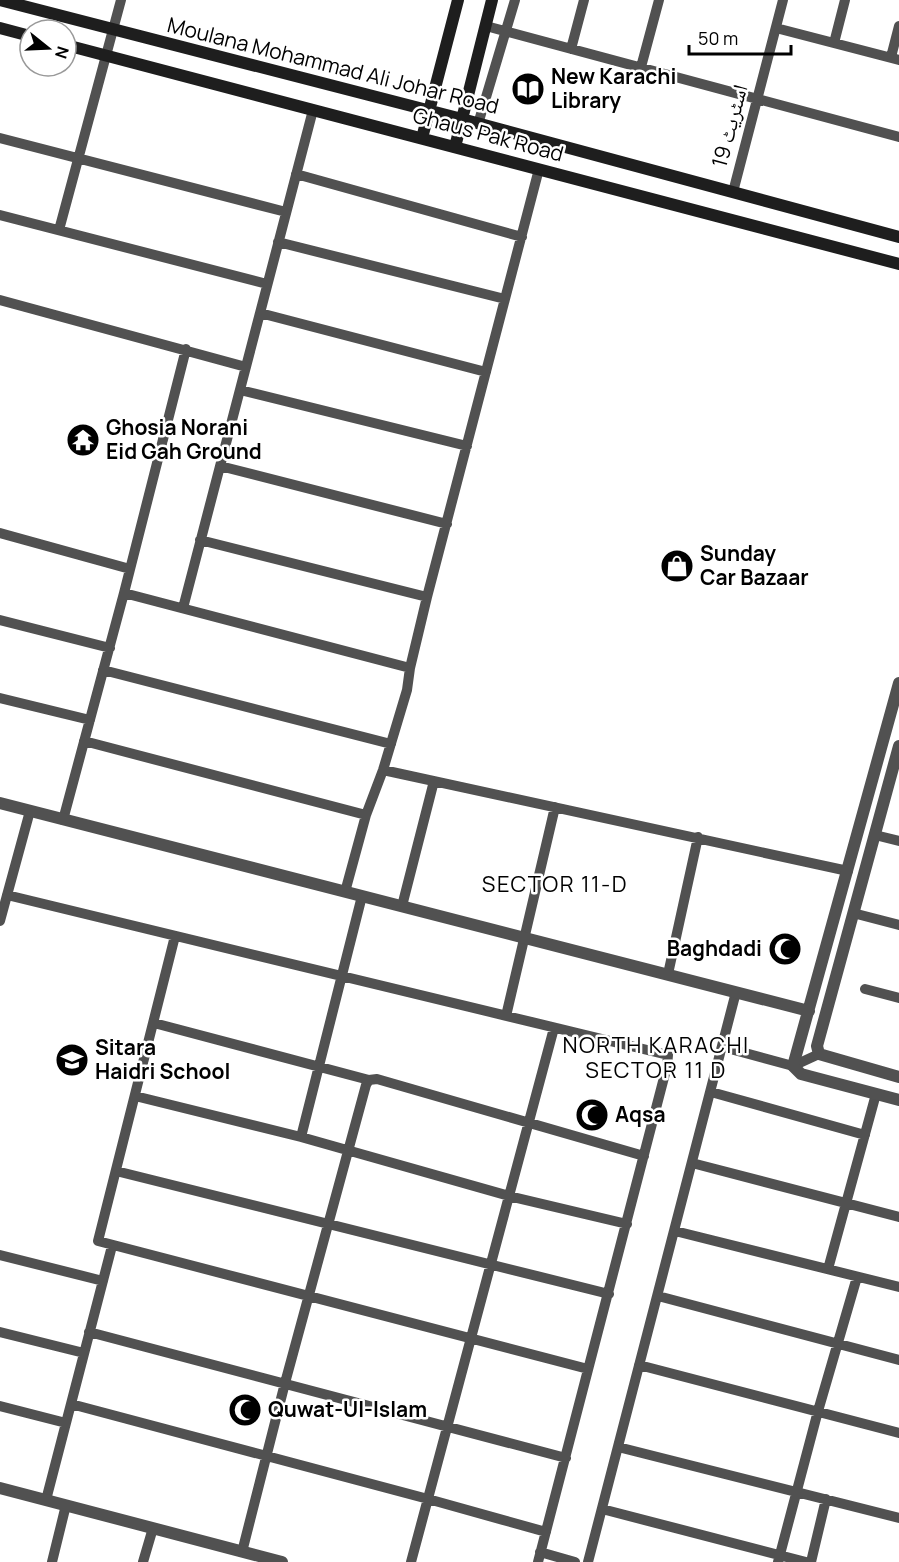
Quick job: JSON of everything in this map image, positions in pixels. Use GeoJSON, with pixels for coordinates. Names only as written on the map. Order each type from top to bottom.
{"type":"FeatureCollection","features":[{"type":"Feature","properties":{"kind":"main road","name":"Moulana Mohammad Ali Johar Road"},"geometry":{"type":"LineString","coordinates":[[0,0],[462,119],[899,237]]}},
{"type":"Feature","properties":{"kind":"main road"},"geometry":{"type":"LineString","coordinates":[[422,138],[458,0]]}},
{"type":"Feature","properties":{"kind":"main road"},"geometry":{"type":"LineString","coordinates":[[455,147],[492,0]]}},
{"type":"Feature","properties":{"kind":"main road"},"geometry":{"type":"LineString","coordinates":[[0,28],[18,33]]}},
{"type":"Feature","properties":{"kind":"main road","name":"Ghaus Pak Road"},"geometry":{"type":"LineString","coordinates":[[78,48],[899,264]]}},
{"type":"Feature","properties":{"kind":"street"},"geometry":{"type":"LineString","coordinates":[[59,230],[121,0]]}},
{"type":"Feature","properties":{"kind":"street"},"geometry":{"type":"LineString","coordinates":[[478,124],[515,0]]}},
{"type":"Feature","properties":{"kind":"street"},"geometry":{"type":"LineString","coordinates":[[571,49],[584,0]]}},
{"type":"Feature","properties":{"kind":"street"},"geometry":{"type":"LineString","coordinates":[[641,67],[659,0]]}},
{"type":"Feature","properties":{"kind":"street","name":"اسٹریٹ 19"},"geometry":{"type":"LineString","coordinates":[[733,192],[783,0]]}},
{"type":"Feature","properties":{"kind":"street"},"geometry":{"type":"LineString","coordinates":[[834,43],[845,0]]}},
{"type":"Feature","properties":{"kind":"street"},"geometry":{"type":"LineString","coordinates":[[486,26],[899,137]]}},
{"type":"Feature","properties":{"kind":"street"},"geometry":{"type":"LineString","coordinates":[[776,28],[895,58],[899,26]]}},
{"type":"Feature","properties":{"kind":"street"},"geometry":{"type":"LineString","coordinates":[[183,608],[313,110]]}},
{"type":"Feature","properties":{"kind":"street"},"geometry":{"type":"LineString","coordinates":[[0,138],[286,212]]}},
{"type":"Feature","properties":{"kind":"street"},"geometry":{"type":"LineString","coordinates":[[345,892],[366,815],[383,770],[407,690],[427,597],[539,169]]}},
{"type":"Feature","properties":{"kind":"street"},"geometry":{"type":"LineString","coordinates":[[296,174],[522,237]]}},
{"type":"Feature","properties":{"kind":"street"},"geometry":{"type":"LineString","coordinates":[[0,215],[267,284]]}},
{"type":"Feature","properties":{"kind":"street"},"geometry":{"type":"LineString","coordinates":[[278,242],[505,299]]}},
{"type":"Feature","properties":{"kind":"street"},"geometry":{"type":"LineString","coordinates":[[0,300],[246,367]]}},
{"type":"Feature","properties":{"kind":"street"},"geometry":{"type":"LineString","coordinates":[[260,313],[486,372]]}},
{"type":"Feature","properties":{"kind":"street"},"geometry":{"type":"LineString","coordinates":[[63,820],[110,648],[186,349]]}},
{"type":"Feature","properties":{"kind":"street"},"geometry":{"type":"LineString","coordinates":[[240,390],[467,446]]}},
{"type":"Feature","properties":{"kind":"street"},"geometry":{"type":"LineString","coordinates":[[220,466],[447,524]]}},
{"type":"Feature","properties":{"kind":"street"},"geometry":{"type":"LineString","coordinates":[[0,533],[130,569]]}},
{"type":"Feature","properties":{"kind":"street"},"geometry":{"type":"LineString","coordinates":[[200,540],[427,597]]}},
{"type":"Feature","properties":{"kind":"street"},"geometry":{"type":"LineString","coordinates":[[124,593],[410,668]]}},
{"type":"Feature","properties":{"kind":"street"},"geometry":{"type":"LineString","coordinates":[[0,620],[110,648]]}},
{"type":"Feature","properties":{"kind":"street"},"geometry":{"type":"LineString","coordinates":[[103,670],[391,744]]}},
{"type":"Feature","properties":{"kind":"street"},"geometry":{"type":"LineString","coordinates":[[793,1066],[899,683]]}},
{"type":"Feature","properties":{"kind":"street"},"geometry":{"type":"LineString","coordinates":[[0,698],[90,720]]}},
{"type":"Feature","properties":{"kind":"street"},"geometry":{"type":"LineString","coordinates":[[84,741],[366,815]]}},
{"type":"Feature","properties":{"kind":"street"},"geometry":{"type":"LineString","coordinates":[[819,1054],[817,1046],[825,1014],[897,764],[899,746]]}},
{"type":"Feature","properties":{"kind":"street"},"geometry":{"type":"LineString","coordinates":[[383,770],[848,871]]}},
{"type":"Feature","properties":{"kind":"street"},"geometry":{"type":"LineString","coordinates":[[402,906],[434,782]]}},
{"type":"Feature","properties":{"kind":"street"},"geometry":{"type":"LineString","coordinates":[[0,803],[809,1011]]}},
{"type":"Feature","properties":{"kind":"street"},"geometry":{"type":"LineString","coordinates":[[506,1016],[555,807]]}},
{"type":"Feature","properties":{"kind":"street"},"geometry":{"type":"LineString","coordinates":[[0,921],[30,811]]}},
{"type":"Feature","properties":{"kind":"street"},"geometry":{"type":"LineString","coordinates":[[875,835],[899,841]]}},
{"type":"Feature","properties":{"kind":"street"},"geometry":{"type":"LineString","coordinates":[[668,974],[698,837]]}},
{"type":"Feature","properties":{"kind":"street"},"geometry":{"type":"LineString","coordinates":[[7,895],[668,1055],[627,1224],[539,1557],[575,1562]]}},
{"type":"Feature","properties":{"kind":"street"},"geometry":{"type":"LineString","coordinates":[[301,1137],[362,896]]}},
{"type":"Feature","properties":{"kind":"street"},"geometry":{"type":"LineString","coordinates":[[853,913],[899,925]]}},
{"type":"Feature","properties":{"kind":"street"},"geometry":{"type":"LineString","coordinates":[[176,936],[98,1242],[588,1369]]}},
{"type":"Feature","properties":{"kind":"street"},"geometry":{"type":"LineString","coordinates":[[865,989],[899,998]]}},
{"type":"Feature","properties":{"kind":"street"},"geometry":{"type":"LineString","coordinates":[[588,1562],[736,992]]}},
{"type":"Feature","properties":{"kind":"street"},"geometry":{"type":"LineString","coordinates":[[154,1023],[369,1080],[377,1079],[644,1156]]}},
{"type":"Feature","properties":{"kind":"street"},"geometry":{"type":"LineString","coordinates":[[411,1562],[554,1028]]}},
{"type":"Feature","properties":{"kind":"street"},"geometry":{"type":"LineString","coordinates":[[723,1047],[793,1066],[801,1074],[899,1100]]}},
{"type":"Feature","properties":{"kind":"street"},"geometry":{"type":"LineString","coordinates":[[793,1066],[819,1054],[899,1077]]}},
{"type":"Feature","properties":{"kind":"street"},"geometry":{"type":"LineString","coordinates":[[243,1555],[285,1383],[369,1080]]}},
{"type":"Feature","properties":{"kind":"street"},"geometry":{"type":"LineString","coordinates":[[711,1092],[865,1135]]}},
{"type":"Feature","properties":{"kind":"street"},"geometry":{"type":"LineString","coordinates":[[828,1269],[876,1094]]}},
{"type":"Feature","properties":{"kind":"street"},"geometry":{"type":"LineString","coordinates":[[135,1096],[301,1137],[509,1196],[627,1224]]}},
{"type":"Feature","properties":{"kind":"street"},"geometry":{"type":"LineString","coordinates":[[692,1163],[899,1217]]}},
{"type":"Feature","properties":{"kind":"street"},"geometry":{"type":"LineString","coordinates":[[116,1171],[609,1294]]}},
{"type":"Feature","properties":{"kind":"street"},"geometry":{"type":"LineString","coordinates":[[675,1231],[899,1287]]}},
{"type":"Feature","properties":{"kind":"street"},"geometry":{"type":"LineString","coordinates":[[46,1500],[112,1246]]}},
{"type":"Feature","properties":{"kind":"street"},"geometry":{"type":"LineString","coordinates":[[0,1255],[103,1281]]}},
{"type":"Feature","properties":{"kind":"street"},"geometry":{"type":"LineString","coordinates":[[778,1559],[857,1277]]}},
{"type":"Feature","properties":{"kind":"street"},"geometry":{"type":"LineString","coordinates":[[658,1296],[899,1360]]}},
{"type":"Feature","properties":{"kind":"street"},"geometry":{"type":"LineString","coordinates":[[0,1332],[84,1353]]}},
{"type":"Feature","properties":{"kind":"street"},"geometry":{"type":"LineString","coordinates":[[90,1332],[566,1458]]}},
{"type":"Feature","properties":{"kind":"street"},"geometry":{"type":"LineString","coordinates":[[639,1365],[899,1432]]}},
{"type":"Feature","properties":{"kind":"street"},"geometry":{"type":"LineString","coordinates":[[71,1404],[428,1498],[546,1532]]}},
{"type":"Feature","properties":{"kind":"street"},"geometry":{"type":"LineString","coordinates":[[0,1406],[66,1423]]}},
{"type":"Feature","properties":{"kind":"street"},"geometry":{"type":"LineString","coordinates":[[618,1447],[899,1518]]}},
{"type":"Feature","properties":{"kind":"street"},"geometry":{"type":"LineString","coordinates":[[0,1488],[153,1528],[243,1555],[282,1562]]}},
{"type":"Feature","properties":{"kind":"street"},"geometry":{"type":"LineString","coordinates":[[602,1509],[778,1559],[809,1562],[826,1499]]}},
{"type":"Feature","properties":{"kind":"street"},"geometry":{"type":"LineString","coordinates":[[52,1562],[66,1505]]}},
{"type":"Feature","properties":{"kind":"street"},"geometry":{"type":"LineString","coordinates":[[143,1562],[153,1528]]}},
{"type":"Feature","properties":{"kind":"place","name":"New Karachi Library"},"geometry":{"type":"Point","coordinates":[528,89]}},
{"type":"Feature","properties":{"kind":"place","name":"Ghosia Norani Eid Gah Ground"},"geometry":{"type":"Point","coordinates":[83,440]}},
{"type":"Feature","properties":{"kind":"place","name":"Sunday Car Bazaar"},"geometry":{"type":"Point","coordinates":[677,566]}},
{"type":"Feature","properties":{"kind":"place","name":"Baghdadi"},"geometry":{"type":"Point","coordinates":[785,949]}},
{"type":"Feature","properties":{"kind":"place","name":"Sitara Haidri School"},"geometry":{"type":"Point","coordinates":[72,1060]}},
{"type":"Feature","properties":{"kind":"place","name":"Aqsa"},"geometry":{"type":"Point","coordinates":[592,1115]}},
{"type":"Feature","properties":{"kind":"place","name":"Quwat-Ul-Islam"},"geometry":{"type":"Point","coordinates":[245,1410]}},
{"type":"Feature","properties":{"kind":"district","name":"SECTOR 11-D"},"geometry":{"type":"Point","coordinates":[555,884]}},
{"type":"Feature","properties":{"kind":"district","name":"NORTH KARACHI SECTOR 11 D"},"geometry":{"type":"Point","coordinates":[656,1058]}}]}
